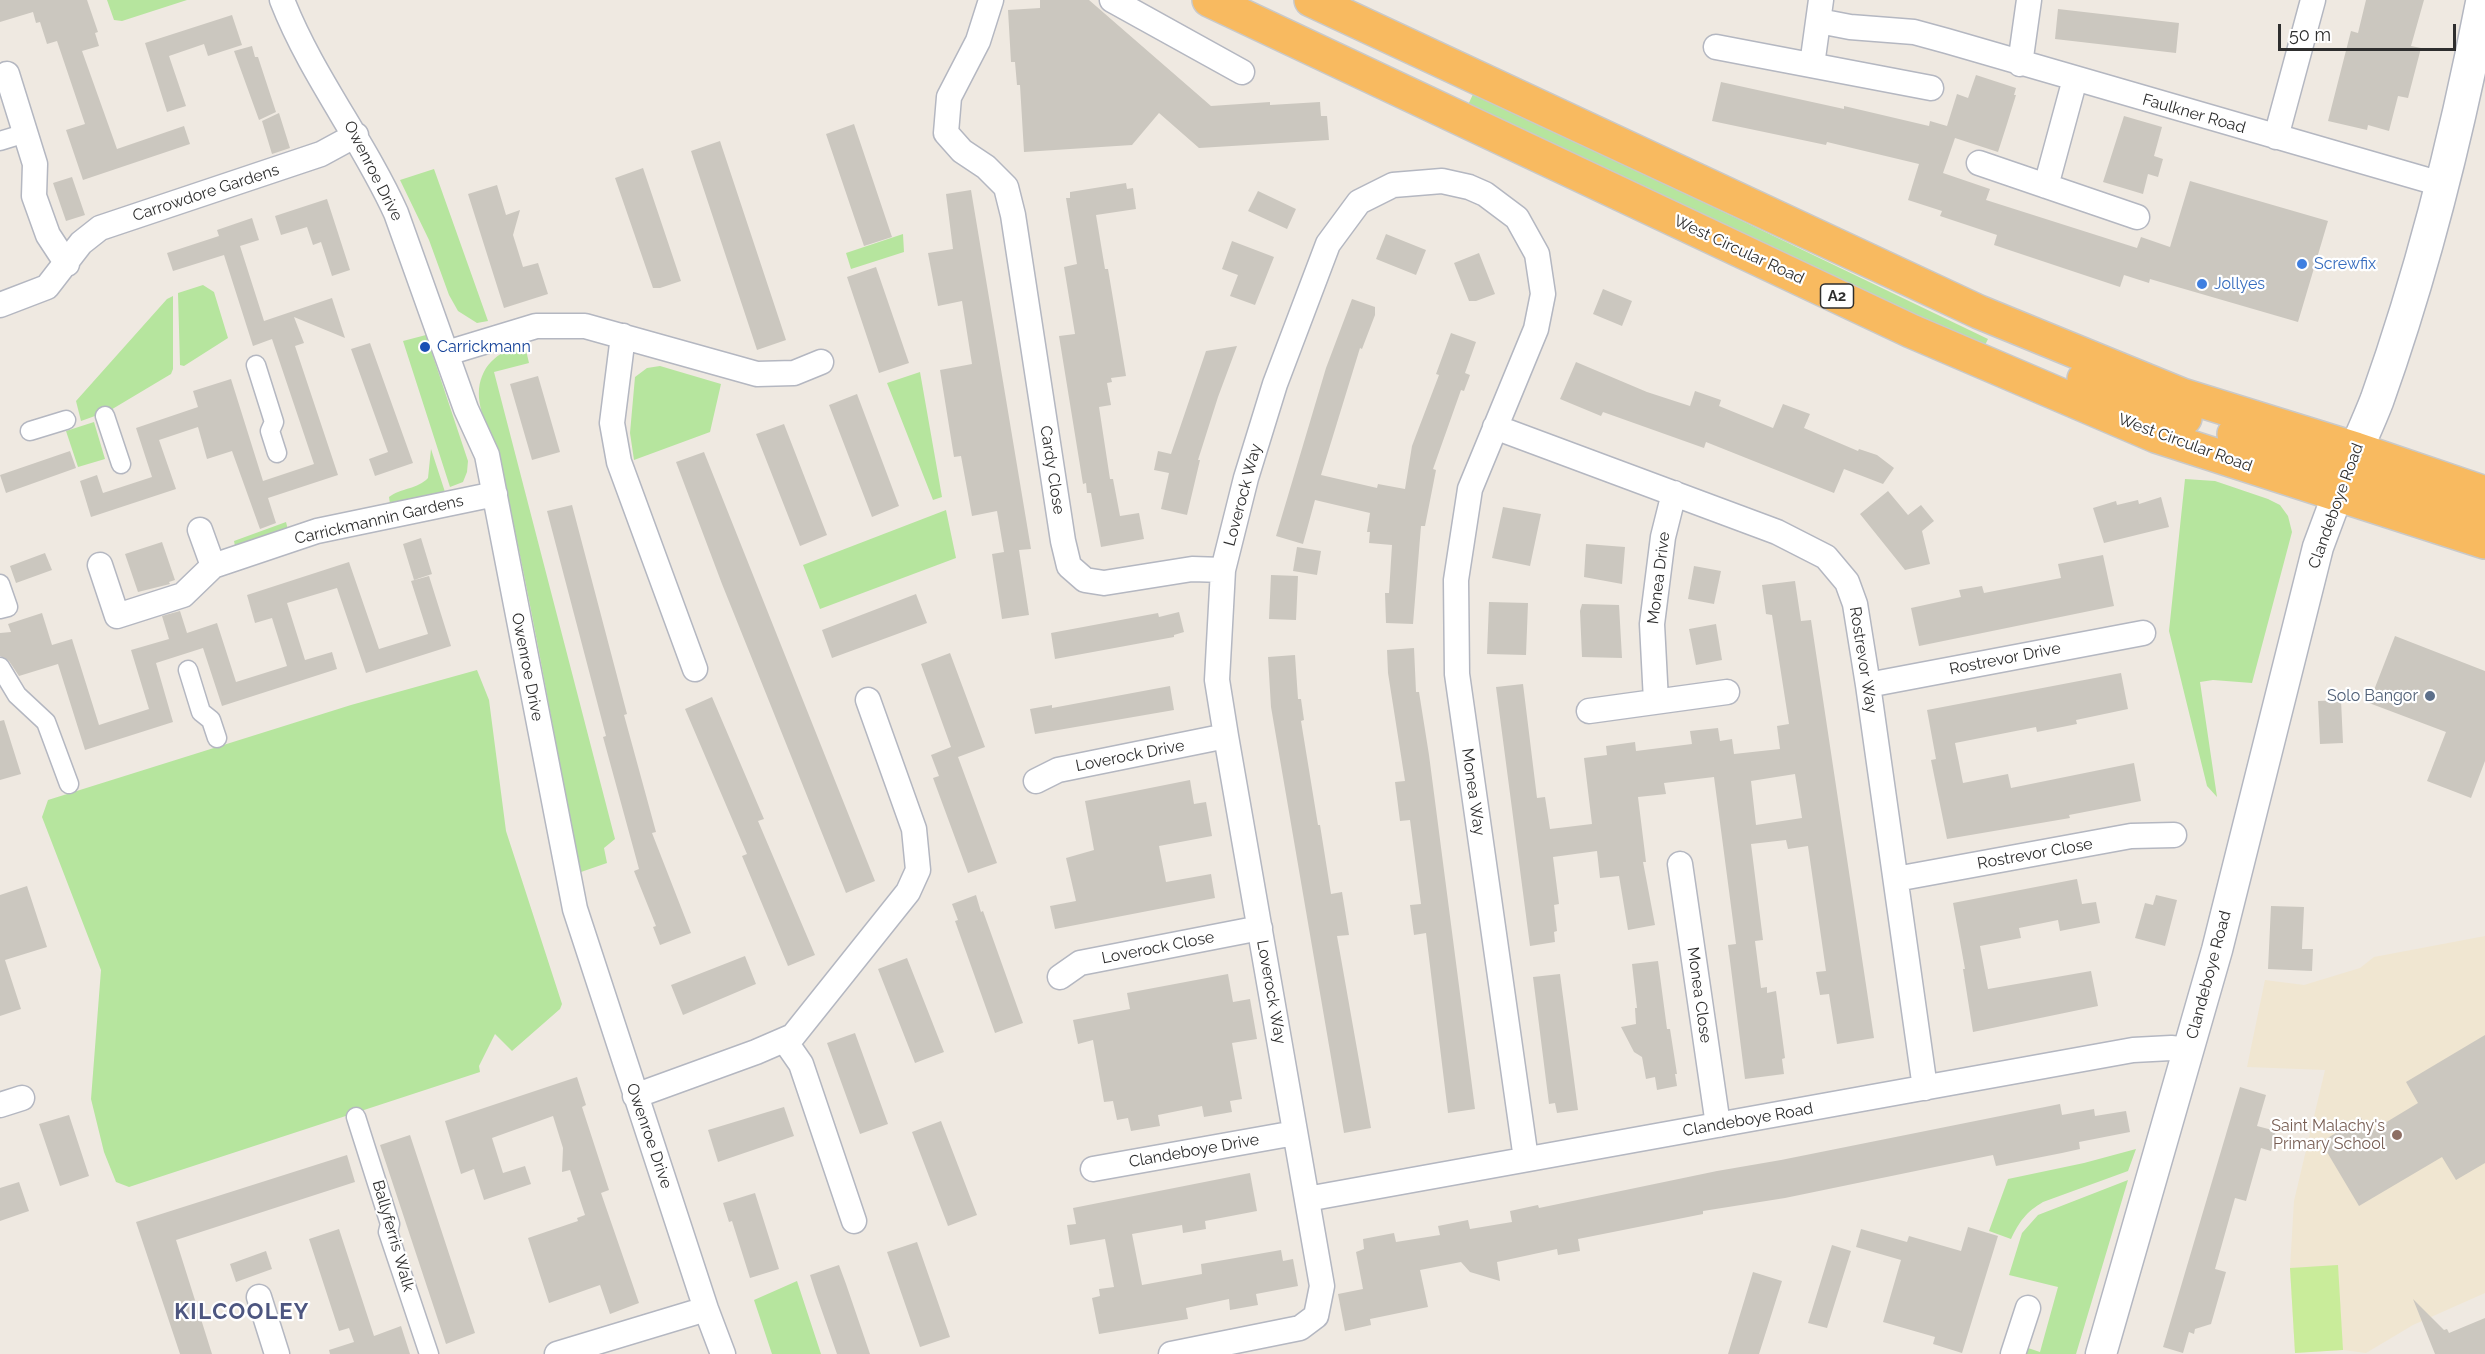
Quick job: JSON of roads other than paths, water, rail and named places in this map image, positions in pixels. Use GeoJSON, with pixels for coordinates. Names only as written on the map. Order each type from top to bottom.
{"type":"FeatureCollection","features":[{"type":"Feature","properties":{"kind":"highway","name":"West Circular Road"},"geometry":{"type":"LineString","coordinates":[[1209,0],[1911,331],[2156,436],[2347,472],[2485,493]]}},
{"type":"Feature","properties":{"kind":"highway","name":"West Circular Road"},"geometry":{"type":"LineString","coordinates":[[1311,0],[1979,312],[2182,395],[2347,472],[2485,542]]}},
{"type":"Feature","properties":{"kind":"highway"},"geometry":{"type":"LineString","coordinates":[[2347,472],[2485,518]]}},
{"type":"Feature","properties":{"kind":"main road","name":"Clandeboye Road"},"geometry":{"type":"LineString","coordinates":[[2347,472],[2380,391],[2421,259],[2473,52],[2483,0]]}},
{"type":"Feature","properties":{"kind":"street","name":"Owenroe Drive"},"geometry":{"type":"LineString","coordinates":[[282,0],[295,32],[356,135],[396,213],[466,409],[487,455],[568,882],[584,942],[723,1354]]}},
{"type":"Feature","properties":{"kind":"street","name":"Cardy Close"},"geometry":{"type":"LineString","coordinates":[[991,0],[978,41],[949,97],[946,133],[962,151],[986,167],[1006,187],[1013,215],[1063,541],[1069,566],[1085,580],[1104,583],[1192,570],[1223,570]]}},
{"type":"Feature","properties":{"kind":"street"},"geometry":{"type":"LineString","coordinates":[[1112,0],[1242,72]]}},
{"type":"Feature","properties":{"kind":"street"},"geometry":{"type":"LineString","coordinates":[[2020,64],[2029,0]]}},
{"type":"Feature","properties":{"kind":"street"},"geometry":{"type":"LineString","coordinates":[[2276,137],[2313,0]]}},
{"type":"Feature","properties":{"kind":"street"},"geometry":{"type":"LineString","coordinates":[[1812,65],[1820,11]]}},
{"type":"Feature","properties":{"kind":"street","name":"Faulkner Road"},"geometry":{"type":"LineString","coordinates":[[1820,11],[1850,27],[1914,32],[1947,40],[2020,64],[2441,184]]}},
{"type":"Feature","properties":{"kind":"street"},"geometry":{"type":"LineString","coordinates":[[1716,47],[1931,88]]}},
{"type":"Feature","properties":{"kind":"street"},"geometry":{"type":"LineString","coordinates":[[7,74],[35,164],[34,196],[48,235],[67,264]]}},
{"type":"Feature","properties":{"kind":"street"},"geometry":{"type":"LineString","coordinates":[[2046,186],[2075,79]]}},
{"type":"Feature","properties":{"kind":"street"},"geometry":{"type":"LineString","coordinates":[[0,141],[26,133]]}},
{"type":"Feature","properties":{"kind":"street","name":"Carrowdore Gardens"},"geometry":{"type":"LineString","coordinates":[[4,304],[47,287],[81,243],[100,228],[310,158],[356,135]]}},
{"type":"Feature","properties":{"kind":"street"},"geometry":{"type":"LineString","coordinates":[[1979,163],[2137,217]]}},
{"type":"Feature","properties":{"kind":"street","name":"Loverock Way"},"geometry":{"type":"LineString","coordinates":[[1171,1354],[1299,1328],[1316,1316],[1322,1286],[1217,680],[1223,570],[1246,478],[1275,384],[1328,244],[1359,202],[1393,185],[1442,181],[1469,187],[1485,194],[1517,219],[1537,254],[1543,294],[1536,329],[1495,427]]}},
{"type":"Feature","properties":{"kind":"street"},"geometry":{"type":"LineString","coordinates":[[447,353],[536,326],[585,326],[757,374],[794,373],[821,362]]}},
{"type":"Feature","properties":{"kind":"street"},"geometry":{"type":"LineString","coordinates":[[623,336],[612,423],[619,462],[696,669]]}},
{"type":"Feature","properties":{"kind":"street"},"geometry":{"type":"LineString","coordinates":[[256,365],[274,422],[270,431],[277,453]]}},
{"type":"Feature","properties":{"kind":"street"},"geometry":{"type":"LineString","coordinates":[[105,416],[121,464]]}},
{"type":"Feature","properties":{"kind":"street"},"geometry":{"type":"LineString","coordinates":[[30,431],[66,420]]}},
{"type":"Feature","properties":{"kind":"street","name":"Rostrevor Way"},"geometry":{"type":"LineString","coordinates":[[1495,427],[1777,532],[1827,557],[1847,582],[1855,604],[1868,685],[1925,1088]]}},
{"type":"Feature","properties":{"kind":"street","name":"Monea Way"},"geometry":{"type":"LineString","coordinates":[[1495,427],[1470,489],[1456,580],[1457,674],[1526,1160]]}},
{"type":"Feature","properties":{"kind":"street","name":"Clandeboye Road"},"geometry":{"type":"LineString","coordinates":[[2101,1354],[2189,1050],[2247,834],[2318,547],[2347,472]]}},
{"type":"Feature","properties":{"kind":"street","name":"Monea Drive"},"geometry":{"type":"LineString","coordinates":[[1656,701],[1652,624],[1663,537],[1674,492]]}},
{"type":"Feature","properties":{"kind":"street","name":"Carrickmannin Gardens"},"geometry":{"type":"LineString","coordinates":[[100,566],[117,615],[183,595],[213,566],[317,531],[495,494]]}},
{"type":"Feature","properties":{"kind":"street"},"geometry":{"type":"LineString","coordinates":[[200,530],[213,566]]}},
{"type":"Feature","properties":{"kind":"street"},"geometry":{"type":"LineString","coordinates":[[0,584],[8,607],[0,609]]}},
{"type":"Feature","properties":{"kind":"street","name":"Rostrevor Drive"},"geometry":{"type":"LineString","coordinates":[[1868,685],[2143,633]]}},
{"type":"Feature","properties":{"kind":"street"},"geometry":{"type":"LineString","coordinates":[[0,667],[17,695],[46,722],[69,784]]}},
{"type":"Feature","properties":{"kind":"street"},"geometry":{"type":"LineString","coordinates":[[188,670],[201,712],[211,720],[217,738]]}},
{"type":"Feature","properties":{"kind":"street"},"geometry":{"type":"LineString","coordinates":[[1590,711],[1727,692]]}},
{"type":"Feature","properties":{"kind":"street"},"geometry":{"type":"LineString","coordinates":[[635,1096],[785,1041],[793,1036],[908,892],[918,870],[914,829],[868,700]]}},
{"type":"Feature","properties":{"kind":"street","name":"Loverock Drive"},"geometry":{"type":"LineString","coordinates":[[1035,781],[1059,770],[1226,736]]}},
{"type":"Feature","properties":{"kind":"street","name":"Rostrevor Close"},"geometry":{"type":"LineString","coordinates":[[1896,879],[2132,836],[2174,836]]}},
{"type":"Feature","properties":{"kind":"street","name":"Monea Close"},"geometry":{"type":"LineString","coordinates":[[1680,864],[1718,1125]]}},
{"type":"Feature","properties":{"kind":"street","name":"Loverock Close"},"geometry":{"type":"LineString","coordinates":[[1060,977],[1080,963],[1260,928]]}},
{"type":"Feature","properties":{"kind":"street"},"geometry":{"type":"LineString","coordinates":[[785,1041],[801,1064],[854,1221]]}},
{"type":"Feature","properties":{"kind":"street","name":"Clandeboye Road"},"geometry":{"type":"LineString","coordinates":[[1307,1198],[2133,1050],[2171,1048],[2189,1050]]}},
{"type":"Feature","properties":{"kind":"street","name":"Ballyferris Walk"},"geometry":{"type":"LineString","coordinates":[[356,1117],[390,1224],[388,1232],[429,1354]]}},
{"type":"Feature","properties":{"kind":"street","name":"Clandeboye Drive"},"geometry":{"type":"LineString","coordinates":[[1093,1169],[1295,1133]]}},
{"type":"Feature","properties":{"kind":"street"},"geometry":{"type":"LineString","coordinates":[[259,1297],[277,1354]]}},
{"type":"Feature","properties":{"kind":"street"},"geometry":{"type":"LineString","coordinates":[[2013,1354],[2028,1308]]}},
{"type":"Feature","properties":{"kind":"street"},"geometry":{"type":"LineString","coordinates":[[557,1354],[706,1309]]}},
{"type":"Feature","properties":{"kind":"place","name":"Screwfix"},"geometry":{"type":"Point","coordinates":[2302,264]}},
{"type":"Feature","properties":{"kind":"place","name":"Jollyes"},"geometry":{"type":"Point","coordinates":[2202,284]}},
{"type":"Feature","properties":{"kind":"place","name":"Carrickmann"},"geometry":{"type":"Point","coordinates":[425,347]}},
{"type":"Feature","properties":{"kind":"place","name":"Solo Bangor"},"geometry":{"type":"Point","coordinates":[2430,696]}},
{"type":"Feature","properties":{"kind":"place","name":"Saint Malachy's Primary School"},"geometry":{"type":"Point","coordinates":[2397,1135]}},
{"type":"Feature","properties":{"kind":"district","name":"KILCOOLEY"},"geometry":{"type":"Point","coordinates":[242,1312]}}]}
